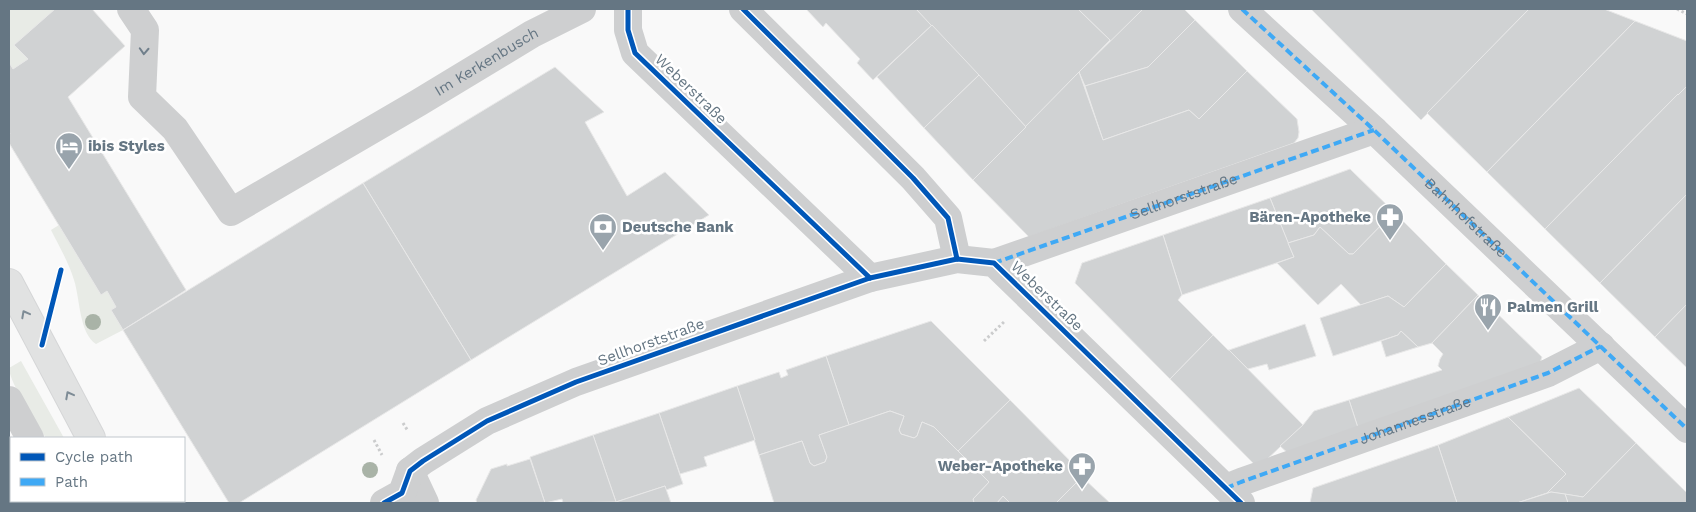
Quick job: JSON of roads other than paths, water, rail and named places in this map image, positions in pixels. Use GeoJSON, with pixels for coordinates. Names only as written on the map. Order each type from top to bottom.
{"type":"FeatureCollection","features":[{"type":"Feature","properties":{"kind":"main road"},"geometry":{"type":"LineString","coordinates":[[9,283],[90,437]]}},
{"type":"Feature","properties":{"kind":"street","name":"Im Kerkenbusch"},"geometry":{"type":"LineString","coordinates":[[131,9],[145,30],[142,97],[175,129],[232,212],[532,34],[582,9]]}},
{"type":"Feature","properties":{"kind":"street","name":"Weberstraße"},"geometry":{"type":"LineString","coordinates":[[628,9],[628,30],[635,53],[870,278]]}},
{"type":"Feature","properties":{"kind":"street"},"geometry":{"type":"LineString","coordinates":[[743,9],[912,178],[948,218],[957,259]]}},
{"type":"Feature","properties":{"kind":"street","name":"Bahnhofstraße"},"geometry":{"type":"LineString","coordinates":[[1242,9],[1374,130],[1687,429]]}},
{"type":"Feature","properties":{"kind":"street","name":"Sellhorststraße"},"geometry":{"type":"LineString","coordinates":[[994,263],[1374,130]]}},
{"type":"Feature","properties":{"kind":"street","name":"Weberstraße"},"geometry":{"type":"LineString","coordinates":[[957,259],[994,263],[1234,496]]}},
{"type":"Feature","properties":{"kind":"street","name":"Sellhorststraße"},"geometry":{"type":"LineString","coordinates":[[410,471],[487,421],[576,382],[870,278],[957,259]]}},
{"type":"Feature","properties":{"kind":"street","name":"Johannesstraße"},"geometry":{"type":"LineString","coordinates":[[1234,496],[1241,482],[1548,373],[1601,346]]}},
{"type":"Feature","properties":{"kind":"street"},"geometry":{"type":"LineString","coordinates":[[9,400],[29,437]]}},
{"type":"Feature","properties":{"kind":"street"},"geometry":{"type":"LineString","coordinates":[[384,503],[402,493],[410,471]]}},
{"type":"Feature","properties":{"kind":"street"},"geometry":{"type":"LineString","coordinates":[[410,471],[425,503]]}},
{"type":"Feature","properties":{"kind":"place","name":"ibis Styles"},"geometry":{"type":"Point","coordinates":[69,170]}},
{"type":"Feature","properties":{"kind":"place","name":"Bären-Apotheke"},"geometry":{"type":"Point","coordinates":[1390,241]}},
{"type":"Feature","properties":{"kind":"place","name":"Deutsche Bank"},"geometry":{"type":"Point","coordinates":[603,251]}},
{"type":"Feature","properties":{"kind":"place","name":"Palmen Grill"},"geometry":{"type":"Point","coordinates":[1488,331]}},
{"type":"Feature","properties":{"kind":"place","name":"Weber-Apotheke"},"geometry":{"type":"Point","coordinates":[1082,490]}}]}
